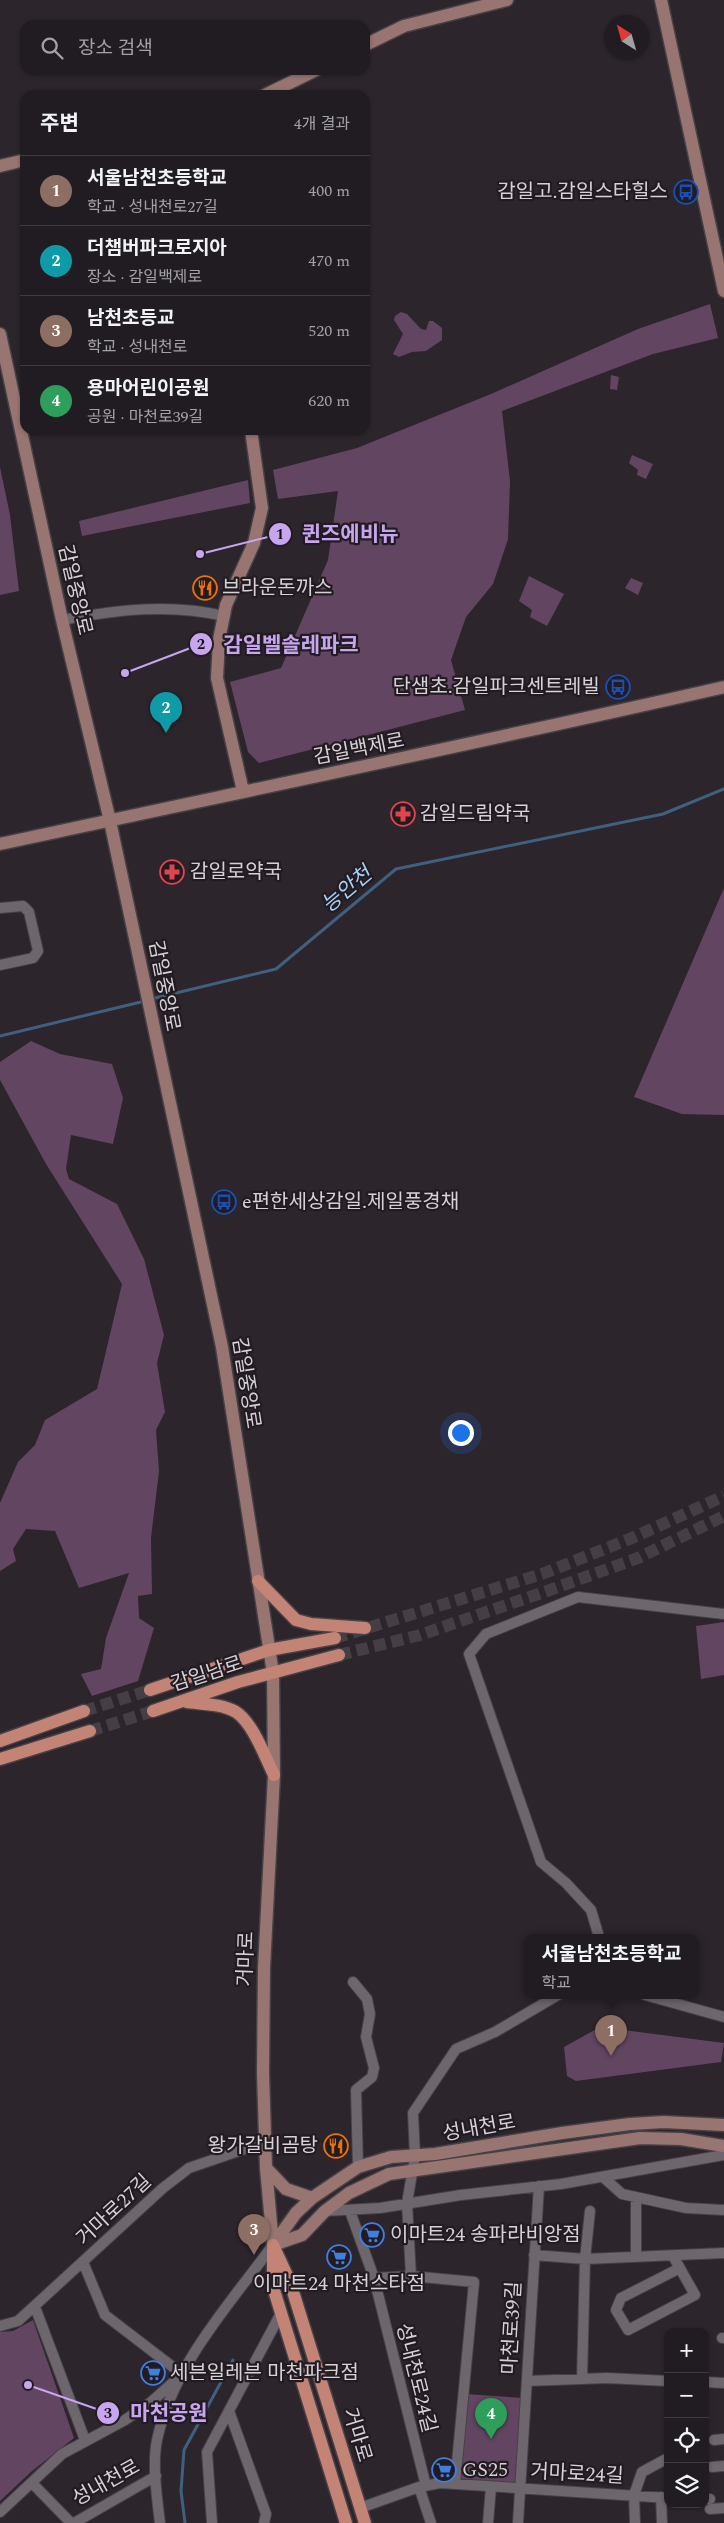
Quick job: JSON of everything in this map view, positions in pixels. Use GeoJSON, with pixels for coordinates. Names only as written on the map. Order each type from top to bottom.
{"type":"FeatureCollection","features":[{"type":"Feature","properties":{"kind":"main road"},"geometry":{"type":"LineString","coordinates":[[370,43],[404,26],[507,0]]}},
{"type":"Feature","properties":{"kind":"main road"},"geometry":{"type":"LineString","coordinates":[[661,0],[724,291]]}},
{"type":"Feature","properties":{"kind":"main road"},"geometry":{"type":"LineString","coordinates":[[275,90],[306,75]]}},
{"type":"Feature","properties":{"kind":"main road"},"geometry":{"type":"LineString","coordinates":[[0,166],[20,161]]}},
{"type":"Feature","properties":{"kind":"main road","name":"감일중앙로"},"geometry":{"type":"LineString","coordinates":[[0,334],[20,426]]}},
{"type":"Feature","properties":{"kind":"main road","name":"감일중앙로"},"geometry":{"type":"LineString","coordinates":[[22,435],[62,620],[110,821],[222,1348],[273,1673]]}},
{"type":"Feature","properties":{"kind":"main road"},"geometry":{"type":"LineString","coordinates":[[243,791],[217,678],[219,640],[226,605],[254,543],[262,508],[252,435]]}},
{"type":"Feature","properties":{"kind":"main road","name":"감일백제로"},"geometry":{"type":"LineString","coordinates":[[0,844],[243,791],[450,750],[724,687]]}},
{"type":"Feature","properties":{"kind":"main road"},"geometry":{"type":"LineString","coordinates":[[258,1581],[296,1620],[311,1624],[365,1628]]}},
{"type":"Feature","properties":{"kind":"main road","name":"감일남로"},"geometry":{"type":"LineString","coordinates":[[150,1690],[269,1650],[335,1638]]}},
{"type":"Feature","properties":{"kind":"main road","name":"감일남로"},"geometry":{"type":"LineString","coordinates":[[153,1711],[273,1673],[339,1655]]}},
{"type":"Feature","properties":{"kind":"main road","name":"거마로"},"geometry":{"type":"LineString","coordinates":[[273,1673],[274,1775],[264,1968],[265,2142],[273,2245],[273,2287],[346,2523]]}},
{"type":"Feature","properties":{"kind":"main road"},"geometry":{"type":"LineString","coordinates":[[184,1701],[220,1707],[236,1712],[246,1722],[274,1775]]}},
{"type":"Feature","properties":{"kind":"main road"},"geometry":{"type":"LineString","coordinates":[[0,1741],[84,1711]]}},
{"type":"Feature","properties":{"kind":"main road"},"geometry":{"type":"LineString","coordinates":[[0,1759],[90,1731]]}},
{"type":"Feature","properties":{"kind":"main road","name":"성내천로"},"geometry":{"type":"LineString","coordinates":[[273,2245],[296,2212],[312,2198],[358,2168],[391,2157],[415,2156],[630,2124],[664,2122],[724,2125]]}},
{"type":"Feature","properties":{"kind":"main road","name":"성내천로"},"geometry":{"type":"LineString","coordinates":[[273,2245],[302,2235],[325,2212],[357,2190],[389,2174],[640,2138],[681,2139],[724,2146]]}},
{"type":"Feature","properties":{"kind":"main road"},"geometry":{"type":"LineString","coordinates":[[266,2168],[286,2189],[312,2198]]}},
{"type":"Feature","properties":{"kind":"main road","name":"거마로"},"geometry":{"type":"LineString","coordinates":[[273,2245],[290,2282],[365,2523]]}},
{"type":"Feature","properties":{"kind":"street"},"geometry":{"type":"LineString","coordinates":[[62,620],[99,613],[167,608],[198,610],[224,616]]}},
{"type":"Feature","properties":{"kind":"street"},"geometry":{"type":"LineString","coordinates":[[0,908],[23,906],[30,912],[38,951],[33,958],[0,965]]}},
{"type":"Feature","properties":{"kind":"street"},"geometry":{"type":"LineString","coordinates":[[598,1934],[591,1910],[566,1883],[541,1862],[469,1654],[486,1634],[578,1597],[724,1614]]}},
{"type":"Feature","properties":{"kind":"street"},"geometry":{"type":"LineString","coordinates":[[353,1982],[367,1999],[370,2014],[366,2037],[374,2068],[372,2077],[356,2090],[358,2168]]}},
{"type":"Feature","properties":{"kind":"street"},"geometry":{"type":"LineString","coordinates":[[411,2276],[407,2203],[415,2156],[413,2113],[456,2049],[495,2032],[551,1999]]}},
{"type":"Feature","properties":{"kind":"street"},"geometry":{"type":"LineString","coordinates":[[659,1999],[724,2017]]}},
{"type":"Feature","properties":{"kind":"street","name":"거마로27길"},"geometry":{"type":"LineString","coordinates":[[0,2326],[18,2322],[163,2188],[189,2168],[265,2142]]}},
{"type":"Feature","properties":{"kind":"street"},"geometry":{"type":"LineString","coordinates":[[325,2212],[350,2211],[539,2186],[724,2156]]}},
{"type":"Feature","properties":{"kind":"street"},"geometry":{"type":"LineString","coordinates":[[603,2177],[622,2194],[686,2208],[724,2210]]}},
{"type":"Feature","properties":{"kind":"street","name":"마천로39길"},"geometry":{"type":"LineString","coordinates":[[518,2523],[539,2186]]}},
{"type":"Feature","properties":{"kind":"street"},"geometry":{"type":"LineString","coordinates":[[636,2197],[636,2257]]}},
{"type":"Feature","properties":{"kind":"street","name":"성내천로24길"},"geometry":{"type":"LineString","coordinates":[[350,2211],[374,2278],[431,2523]]}},
{"type":"Feature","properties":{"kind":"street"},"geometry":{"type":"LineString","coordinates":[[582,2379],[585,2259],[590,2211]]}},
{"type":"Feature","properties":{"kind":"street","name":"성내천로"},"geometry":{"type":"LineString","coordinates":[[160,2523],[156,2476],[157,2440],[172,2395],[182,2374],[206,2335],[273,2245]]}},
{"type":"Feature","properties":{"kind":"street","name":"마천로39길"},"geometry":{"type":"LineString","coordinates":[[534,2255],[585,2259],[724,2253]]}},
{"type":"Feature","properties":{"kind":"street"},"geometry":{"type":"LineString","coordinates":[[673,2256],[680,2268],[695,2295],[628,2330],[616,2310],[621,2298],[680,2268]]}},
{"type":"Feature","properties":{"kind":"street"},"geometry":{"type":"LineString","coordinates":[[0,2512],[62,2454],[125,2420],[150,2403],[182,2374],[105,2315],[83,2262]]}},
{"type":"Feature","properties":{"kind":"street"},"geometry":{"type":"LineString","coordinates":[[374,2278],[411,2276],[474,2282],[455,2484]]}},
{"type":"Feature","properties":{"kind":"street"},"geometry":{"type":"LineString","coordinates":[[35,2306],[85,2440]]}},
{"type":"Feature","properties":{"kind":"street"},"geometry":{"type":"LineString","coordinates":[[212,2523],[207,2452],[282,2313]]}},
{"type":"Feature","properties":{"kind":"street"},"geometry":{"type":"LineString","coordinates":[[526,2381],[582,2379],[664,2381]]}},
{"type":"Feature","properties":{"kind":"street"},"geometry":{"type":"LineString","coordinates":[[709,2382],[724,2383]]}},
{"type":"Feature","properties":{"kind":"street"},"geometry":{"type":"LineString","coordinates":[[229,2411],[266,2514],[264,2523]]}},
{"type":"Feature","properties":{"kind":"street"},"geometry":{"type":"LineString","coordinates":[[635,2523],[634,2495],[642,2472],[664,2460]]}},
{"type":"Feature","properties":{"kind":"street"},"geometry":{"type":"LineString","coordinates":[[712,2467],[724,2466]]}},
{"type":"Feature","properties":{"kind":"street","name":"성내천로"},"geometry":{"type":"LineString","coordinates":[[72,2523],[156,2476]]}},
{"type":"Feature","properties":{"kind":"street"},"geometry":{"type":"LineString","coordinates":[[32,2483],[72,2523]]}},
{"type":"Feature","properties":{"kind":"street","name":"거마로24길"},"geometry":{"type":"LineString","coordinates":[[360,2508],[423,2486],[455,2484],[664,2497]]}},
{"type":"Feature","properties":{"kind":"street"},"geometry":{"type":"LineString","coordinates":[[488,2523],[491,2487]]}},
{"type":"Feature","properties":{"kind":"street"},"geometry":{"type":"LineString","coordinates":[[662,2523],[664,2497]]}},
{"type":"Feature","properties":{"kind":"street"},"geometry":{"type":"LineString","coordinates":[[709,2502],[724,2508]]}},
{"type":"Feature","properties":{"kind":"shaded area"},"geometry":{"type":"Polygon","coordinates":[[[710,304],[718,338],[653,354],[502,411],[510,481],[508,539],[493,584],[466,617],[451,660],[465,710],[259,763],[248,752],[230,682],[281,668],[328,560],[338,491],[278,499],[273,470],[357,448],[491,394],[638,329],[710,304]]]}},
{"type":"Feature","properties":{"kind":"shaded area"},"geometry":{"type":"Polygon","coordinates":[[[401,312],[407,314],[421,329],[426,330],[429,321],[433,321],[442,328],[442,340],[426,351],[412,352],[399,357],[393,354],[403,334],[394,320],[395,316],[401,312]]]}},
{"type":"Feature","properties":{"kind":"shaded area"},"geometry":{"type":"Polygon","coordinates":[[[611,375],[619,377],[617,390],[610,389],[611,375]]]}},
{"type":"Feature","properties":{"kind":"shaded area"},"geometry":{"type":"Polygon","coordinates":[[[632,455],[653,464],[646,479],[637,475],[638,470],[629,463],[632,455]]]}},
{"type":"Feature","properties":{"kind":"shaded area"},"geometry":{"type":"Polygon","coordinates":[[[0,467],[10,515],[19,591],[0,595],[0,467]]]}},
{"type":"Feature","properties":{"kind":"shaded area"},"geometry":{"type":"Polygon","coordinates":[[[248,480],[250,503],[82,536],[79,521],[248,480]]]}},
{"type":"Feature","properties":{"kind":"shaded area"},"geometry":{"type":"Polygon","coordinates":[[[529,576],[564,594],[547,626],[530,617],[532,610],[519,601],[529,576]]]}},
{"type":"Feature","properties":{"kind":"shaded area"},"geometry":{"type":"Polygon","coordinates":[[[631,578],[643,583],[638,595],[625,588],[631,578]]]}},
{"type":"Feature","properties":{"kind":"shaded area"},"geometry":{"type":"Polygon","coordinates":[[[724,888],[724,1115],[682,1114],[634,1097],[724,888]]]}},
{"type":"Feature","properties":{"kind":"shaded area"},"geometry":{"type":"Polygon","coordinates":[[[31,1041],[60,1054],[112,1064],[123,1098],[113,1144],[71,1135],[66,1169],[69,1179],[117,1204],[144,1259],[164,1335],[157,1363],[165,1412],[156,1430],[159,1471],[151,1538],[152,1594],[138,1596],[139,1618],[154,1628],[138,1681],[92,1696],[81,1674],[101,1669],[106,1638],[129,1573],[79,1588],[55,1531],[26,1529],[13,1549],[16,1561],[0,1571],[0,1503],[18,1462],[35,1445],[45,1420],[97,1389],[122,1284],[46,1164],[0,1080],[0,1062],[31,1041]]]}},
{"type":"Feature","properties":{"kind":"shaded area"},"geometry":{"type":"Polygon","coordinates":[[[724,1622],[724,1675],[701,1679],[696,1626],[724,1622]]]}},
{"type":"Feature","properties":{"kind":"shaded area"},"geometry":{"type":"Polygon","coordinates":[[[600,2027],[724,2043],[721,2062],[576,2081],[567,2076],[564,2047],[600,2027]]]}},
{"type":"Feature","properties":{"kind":"shaded area"},"geometry":{"type":"Polygon","coordinates":[[[33,2320],[74,2438],[32,2471],[0,2501],[0,2332],[13,2331],[33,2320]]]}},
{"type":"Feature","properties":{"kind":"shaded area"},"geometry":{"type":"Polygon","coordinates":[[[466,2394],[523,2398],[516,2485],[459,2480],[466,2394]]]}},
{"type":"Feature","properties":{"kind":"waterway","name":"능안천"},"geometry":{"type":"LineString","coordinates":[[151,999],[276,969],[396,869],[663,814],[724,789]]}},
{"type":"Feature","properties":{"kind":"waterway","name":"능안천"},"geometry":{"type":"LineString","coordinates":[[0,1036],[145,1001]]}},
{"type":"Feature","properties":{"kind":"waterway"},"geometry":{"type":"LineString","coordinates":[[185,2523],[181,2491],[184,2450],[233,2360]]}},
{"type":"Feature","properties":{"kind":"tunnel"},"geometry":{"type":"LineString","coordinates":[[335,1638],[542,1574],[632,1538],[724,1496]]}},
{"type":"Feature","properties":{"kind":"tunnel"},"geometry":{"type":"LineString","coordinates":[[339,1655],[420,1635],[547,1591],[638,1558],[724,1516]]}},
{"type":"Feature","properties":{"kind":"tunnel"},"geometry":{"type":"LineString","coordinates":[[84,1711],[150,1690]]}},
{"type":"Feature","properties":{"kind":"tunnel"},"geometry":{"type":"LineString","coordinates":[[90,1731],[153,1711]]}},
{"type":"Feature","properties":{"kind":"place","name":"감일고.감일스타힐스"},"geometry":{"type":"Point","coordinates":[686,192]}},
{"type":"Feature","properties":{"kind":"place","name":"퀸즈에비뉴"},"geometry":{"type":"Point","coordinates":[200,554]}},
{"type":"Feature","properties":{"kind":"place","name":"브라운돈까스"},"geometry":{"type":"Point","coordinates":[205,588]}},
{"type":"Feature","properties":{"kind":"place","name":"감일벨솔레파크"},"geometry":{"type":"Point","coordinates":[125,673]}},
{"type":"Feature","properties":{"kind":"place","name":"단샘초.감일파크센트레빌"},"geometry":{"type":"Point","coordinates":[618,687]}},
{"type":"Feature","properties":{"kind":"place","name":"더챔버파크로지아"},"geometry":{"type":"Point","coordinates":[166,733]}},
{"type":"Feature","properties":{"kind":"place","name":"감일드림약국"},"geometry":{"type":"Point","coordinates":[403,814]}},
{"type":"Feature","properties":{"kind":"place","name":"감일로약국"},"geometry":{"type":"Point","coordinates":[172,872]}},
{"type":"Feature","properties":{"kind":"place","name":"e편한세상감일.제일풍경채"},"geometry":{"type":"Point","coordinates":[224,1202]}},
{"type":"Feature","properties":{"kind":"place","name":"서울남천초등학교"},"geometry":{"type":"Point","coordinates":[611,2056]}},
{"type":"Feature","properties":{"kind":"place","name":"왕가갈비곰탕"},"geometry":{"type":"Point","coordinates":[336,2146]}},
{"type":"Feature","properties":{"kind":"place","name":"이마트24 송파라비앙점"},"geometry":{"type":"Point","coordinates":[372,2235]}},
{"type":"Feature","properties":{"kind":"place","name":"남천초등교"},"geometry":{"type":"Point","coordinates":[254,2255]}},
{"type":"Feature","properties":{"kind":"place","name":"이마트24 마천스타점"},"geometry":{"type":"Point","coordinates":[339,2257]}},
{"type":"Feature","properties":{"kind":"place","name":"세븐일레븐 마천파크점"},"geometry":{"type":"Point","coordinates":[153,2373]}},
{"type":"Feature","properties":{"kind":"place","name":"마천공원"},"geometry":{"type":"Point","coordinates":[28,2385]}},
{"type":"Feature","properties":{"kind":"place","name":"용마어린이공원"},"geometry":{"type":"Point","coordinates":[491,2439]}},
{"type":"Feature","properties":{"kind":"place","name":"GS25"},"geometry":{"type":"Point","coordinates":[444,2470]}}]}
